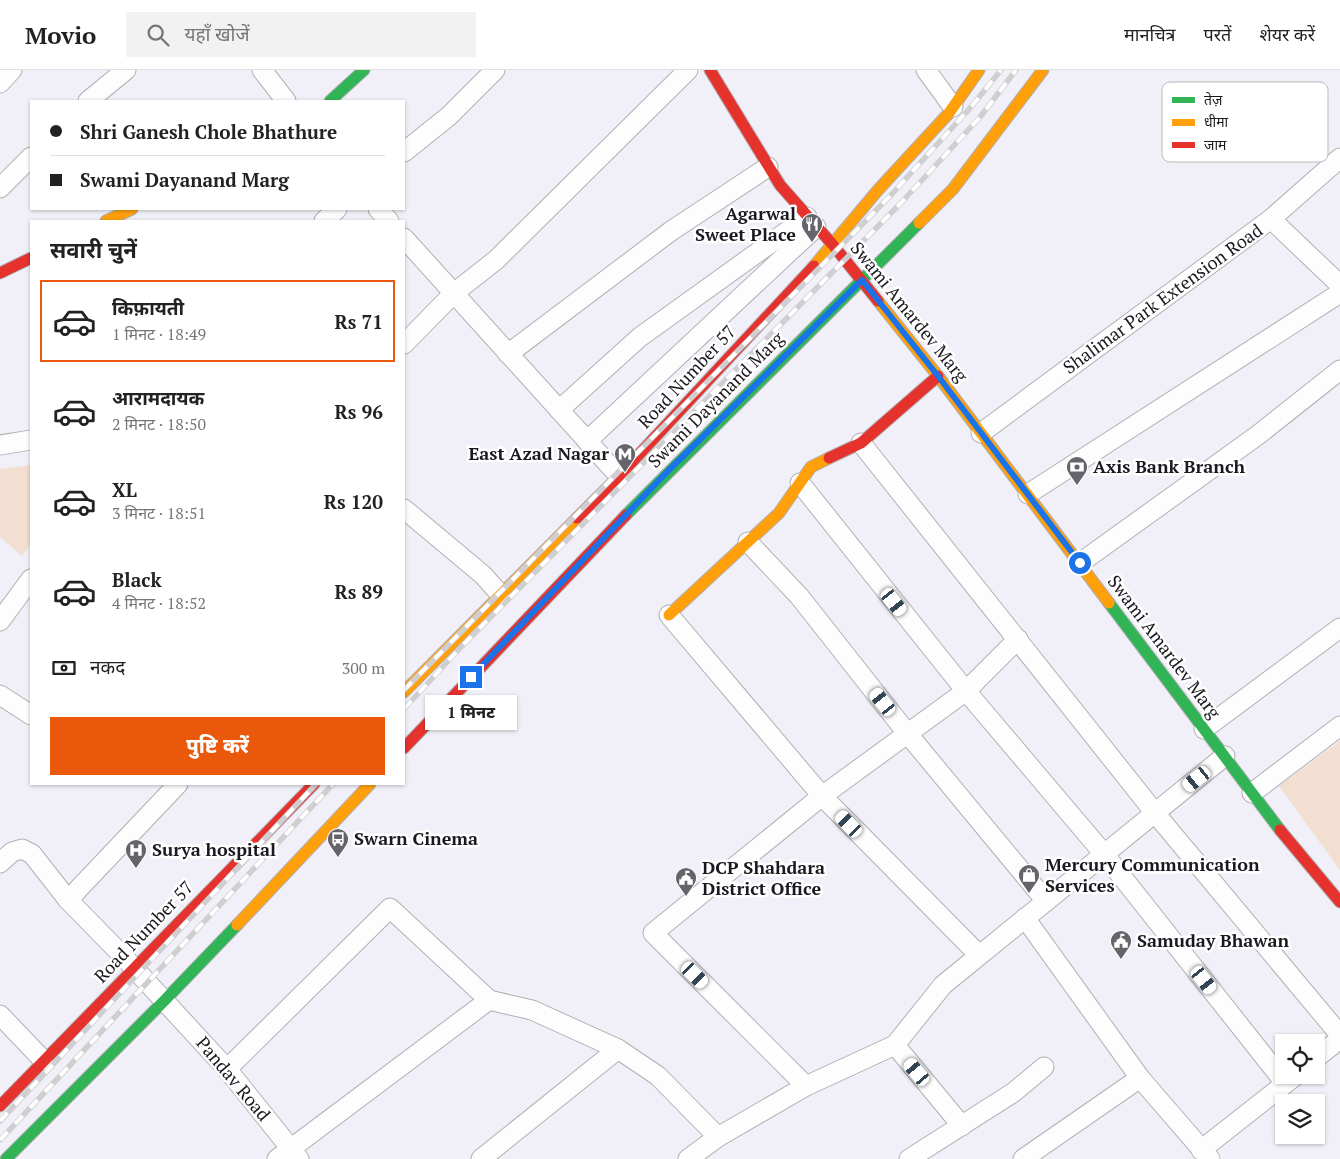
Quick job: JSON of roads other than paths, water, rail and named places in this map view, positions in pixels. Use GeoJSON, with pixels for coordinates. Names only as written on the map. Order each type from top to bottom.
{"type":"FeatureCollection","features":[{"type":"Feature","properties":{"kind":"main road"},"geometry":{"type":"LineString","coordinates":[[331,100],[364,70]]}},
{"type":"Feature","properties":{"kind":"main road","name":"Swami Amardev Marg"},"geometry":{"type":"LineString","coordinates":[[710,70],[780,185],[887,310],[1028,494],[1252,794],[1285,837],[1340,902]]}},
{"type":"Feature","properties":{"kind":"main road","name":"Road Number 57"},"geometry":{"type":"LineString","coordinates":[[405,691],[619,476],[833,245],[878,190],[953,107],[979,70]]}},
{"type":"Feature","properties":{"kind":"main road","name":"Swami Dayanand Marg"},"geometry":{"type":"LineString","coordinates":[[405,747],[666,473],[953,189],[1043,70]]}},
{"type":"Feature","properties":{"kind":"main road"},"geometry":{"type":"LineString","coordinates":[[108,220],[130,210]]}},
{"type":"Feature","properties":{"kind":"main road"},"geometry":{"type":"LineString","coordinates":[[0,273],[30,258]]}},
{"type":"Feature","properties":{"kind":"main road"},"geometry":{"type":"LineString","coordinates":[[670,615],[779,513],[810,467],[862,443],[938,376]]}},
{"type":"Feature","properties":{"kind":"main road","name":"Road Number 57"},"geometry":{"type":"LineString","coordinates":[[0,1106],[313,785]]}},
{"type":"Feature","properties":{"kind":"main road"},"geometry":{"type":"LineString","coordinates":[[6,1159],[164,1001],[369,785]]}},
{"type":"Feature","properties":{"kind":"street"},"geometry":{"type":"LineString","coordinates":[[0,82],[12,70]]}},
{"type":"Feature","properties":{"kind":"street"},"geometry":{"type":"LineString","coordinates":[[89,100],[126,70]]}},
{"type":"Feature","properties":{"kind":"street"},"geometry":{"type":"LineString","coordinates":[[262,70],[285,100]]}},
{"type":"Feature","properties":{"kind":"street"},"geometry":{"type":"LineString","coordinates":[[405,151],[449,116],[495,70]]}},
{"type":"Feature","properties":{"kind":"street"},"geometry":{"type":"LineString","coordinates":[[405,343],[454,293],[496,260],[688,70]]}},
{"type":"Feature","properties":{"kind":"street"},"geometry":{"type":"LineString","coordinates":[[926,70],[953,107]]}},
{"type":"Feature","properties":{"kind":"street"},"geometry":{"type":"LineString","coordinates":[[0,188],[30,158]]}},
{"type":"Feature","properties":{"kind":"street","name":"Shalimar Park Extension Road"},"geometry":{"type":"LineString","coordinates":[[981,433],[1271,219],[1340,158]]}},
{"type":"Feature","properties":{"kind":"street"},"geometry":{"type":"LineString","coordinates":[[508,354],[671,231],[768,167]]}},
{"type":"Feature","properties":{"kind":"street"},"geometry":{"type":"LineString","coordinates":[[325,220],[336,210]]}},
{"type":"Feature","properties":{"kind":"street"},"geometry":{"type":"LineString","coordinates":[[379,210],[388,220]]}},
{"type":"Feature","properties":{"kind":"street"},"geometry":{"type":"LineString","coordinates":[[1271,219],[1340,286]]}},
{"type":"Feature","properties":{"kind":"street"},"geometry":{"type":"LineString","coordinates":[[559,410],[640,337],[811,222]]}},
{"type":"Feature","properties":{"kind":"street"},"geometry":{"type":"LineString","coordinates":[[587,441],[811,222]]}},
{"type":"Feature","properties":{"kind":"street"},"geometry":{"type":"LineString","coordinates":[[405,239],[619,476]]}},
{"type":"Feature","properties":{"kind":"street"},"geometry":{"type":"LineString","coordinates":[[1028,494],[1340,293]]}},
{"type":"Feature","properties":{"kind":"street"},"geometry":{"type":"LineString","coordinates":[[1080,563],[1258,435],[1340,370]]}},
{"type":"Feature","properties":{"kind":"street"},"geometry":{"type":"LineString","coordinates":[[0,445],[30,440]]}},
{"type":"Feature","properties":{"kind":"street"},"geometry":{"type":"LineString","coordinates":[[862,443],[1155,813],[1340,1035]]}},
{"type":"Feature","properties":{"kind":"street"},"geometry":{"type":"LineString","coordinates":[[800,483],[966,691],[1275,1061]]}},
{"type":"Feature","properties":{"kind":"street"},"geometry":{"type":"LineString","coordinates":[[405,510],[483,575],[500,594]]}},
{"type":"Feature","properties":{"kind":"street"},"geometry":{"type":"LineString","coordinates":[[748,542],[799,596],[907,733],[1046,901]]}},
{"type":"Feature","properties":{"kind":"street"},"geometry":{"type":"LineString","coordinates":[[0,621],[30,580]]}},
{"type":"Feature","properties":{"kind":"street"},"geometry":{"type":"LineString","coordinates":[[670,615],[822,796],[979,955]]}},
{"type":"Feature","properties":{"kind":"street"},"geometry":{"type":"LineString","coordinates":[[1204,729],[1340,628]]}},
{"type":"Feature","properties":{"kind":"street"},"geometry":{"type":"LineString","coordinates":[[806,1086],[654,934],[822,796],[966,691],[1018,639]]}},
{"type":"Feature","properties":{"kind":"street"},"geometry":{"type":"LineString","coordinates":[[0,695],[30,714]]}},
{"type":"Feature","properties":{"kind":"street"},"geometry":{"type":"LineString","coordinates":[[1252,794],[1340,726]]}},
{"type":"Feature","properties":{"kind":"street"},"geometry":{"type":"LineString","coordinates":[[688,1159],[718,1137],[806,1086],[895,1046],[943,985],[1225,756]]}},
{"type":"Feature","properties":{"kind":"street"},"geometry":{"type":"LineString","coordinates":[[68,900],[177,785]]}},
{"type":"Feature","properties":{"kind":"street","name":"Pandav Road"},"geometry":{"type":"LineString","coordinates":[[0,863],[12,852],[22,849],[32,854],[68,900],[227,1069],[289,1155]]}},
{"type":"Feature","properties":{"kind":"street"},"geometry":{"type":"LineString","coordinates":[[227,1069],[390,908],[489,1000],[532,1010],[618,1049],[658,1076],[718,1137]]}},
{"type":"Feature","properties":{"kind":"street"},"geometry":{"type":"LineString","coordinates":[[1025,918],[1140,1078],[1205,1155],[1284,1084]]}},
{"type":"Feature","properties":{"kind":"street"},"geometry":{"type":"LineString","coordinates":[[289,1155],[489,1000]]}},
{"type":"Feature","properties":{"kind":"street"},"geometry":{"type":"LineString","coordinates":[[0,1015],[43,1060]]}},
{"type":"Feature","properties":{"kind":"street"},"geometry":{"type":"LineString","coordinates":[[1325,1051],[1340,1039]]}},
{"type":"Feature","properties":{"kind":"street"},"geometry":{"type":"LineString","coordinates":[[895,1046],[962,1126]]}},
{"type":"Feature","properties":{"kind":"street"},"geometry":{"type":"LineString","coordinates":[[481,1159],[618,1049]]}},
{"type":"Feature","properties":{"kind":"street"},"geometry":{"type":"LineString","coordinates":[[909,1159],[1014,1092],[1044,1067]]}},
{"type":"Feature","properties":{"kind":"street"},"geometry":{"type":"LineString","coordinates":[[1023,1159],[1140,1078]]}},
{"type":"Feature","properties":{"kind":"railway"},"geometry":{"type":"LineString","coordinates":[[405,689],[892,194],[971,107],[1001,70]]}},
{"type":"Feature","properties":{"kind":"railway"},"geometry":{"type":"LineString","coordinates":[[405,708],[461,647],[900,204],[981,116],[1016,70]]}},
{"type":"Feature","properties":{"kind":"railway"},"geometry":{"type":"LineString","coordinates":[[0,1121],[315,785]]}},
{"type":"Feature","properties":{"kind":"railway"},"geometry":{"type":"LineString","coordinates":[[0,1140],[332,785]]}},
{"type":"Feature","properties":{"kind":"place","name":"Agarwal Sweet Place"},"geometry":{"type":"Point","coordinates":[812,243]}},
{"type":"Feature","properties":{"kind":"place","name":"East Azad Nagar"},"geometry":{"type":"Point","coordinates":[625,473]}},
{"type":"Feature","properties":{"kind":"place","name":"Axis Bank Branch"},"geometry":{"type":"Point","coordinates":[1077,486]}},
{"type":"Feature","properties":{"kind":"place","name":"Swarn Cinema"},"geometry":{"type":"Point","coordinates":[338,858]}},
{"type":"Feature","properties":{"kind":"place","name":"Surya hospital"},"geometry":{"type":"Point","coordinates":[136,869]}},
{"type":"Feature","properties":{"kind":"place","name":"Mercury Communication Services"},"geometry":{"type":"Point","coordinates":[1029,894]}},
{"type":"Feature","properties":{"kind":"place","name":"DCP Shahdara District Office"},"geometry":{"type":"Point","coordinates":[686,897]}},
{"type":"Feature","properties":{"kind":"place","name":"Samuday Bhawan"},"geometry":{"type":"Point","coordinates":[1121,960]}}]}
